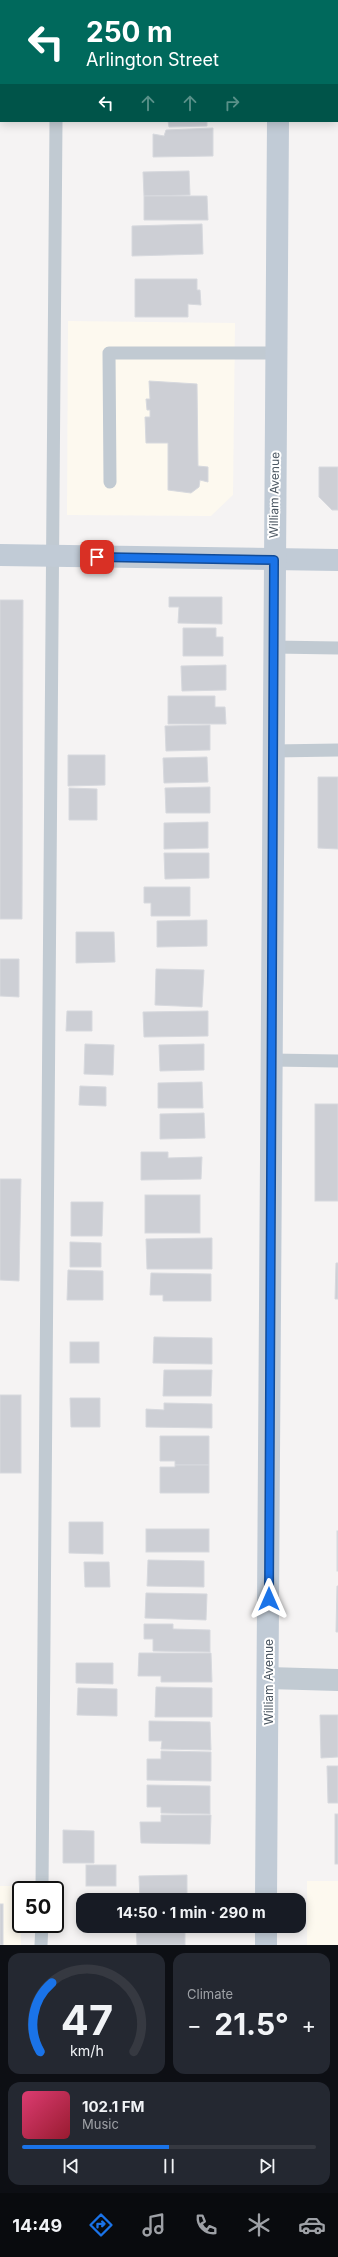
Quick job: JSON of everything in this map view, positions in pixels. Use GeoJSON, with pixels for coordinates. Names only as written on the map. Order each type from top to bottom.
{"type":"FeatureCollection","features":[{"type":"Feature","properties":{"kind":"main road","name":"William Avenue"},"geometry":{"type":"LineString","coordinates":[[266,1893],[273,647],[278,122]]}},
{"type":"Feature","properties":{"kind":"main road"},"geometry":{"type":"LineString","coordinates":[[0,555],[52,557],[338,560]]}},
{"type":"Feature","properties":{"kind":"main road"},"geometry":{"type":"LineString","coordinates":[[266,1933],[266,1945]]}},
{"type":"Feature","properties":{"kind":"street"},"geometry":{"type":"LineString","coordinates":[[268,1678],[338,1680]]}},
{"type":"Feature","properties":{"kind":"lane"},"geometry":{"type":"LineString","coordinates":[[42,1881],[56,122]]}},
{"type":"Feature","properties":{"kind":"lane"},"geometry":{"type":"LineString","coordinates":[[110,482],[109,353],[276,353]]}},
{"type":"Feature","properties":{"kind":"lane"},"geometry":{"type":"LineString","coordinates":[[273,647],[338,648]]}},
{"type":"Feature","properties":{"kind":"lane"},"geometry":{"type":"LineString","coordinates":[[273,751],[338,750]]}},
{"type":"Feature","properties":{"kind":"lane"},"geometry":{"type":"LineString","coordinates":[[271,1060],[338,1061]]}},
{"type":"Feature","properties":{"kind":"lane"},"geometry":{"type":"LineString","coordinates":[[41,1945],[42,1933]]}},
{"type":"Feature","properties":{"kind":"shaded area"},"geometry":{"type":"Polygon","coordinates":[[[68,321],[235,323],[233,495],[211,516],[67,515],[68,321]]]}},
{"type":"Feature","properties":{"kind":"shaded area"},"geometry":{"type":"Polygon","coordinates":[[[307,1881],[338,1881],[338,1945],[307,1945],[307,1881]]]}},
{"type":"Feature","properties":{"kind":"shaded area"},"geometry":{"type":"Polygon","coordinates":[[[0,1886],[12,1886],[12,1933],[21,1933],[21,1945],[0,1945],[0,1886]]]}},
{"type":"Feature","properties":{"kind":"building"},"geometry":{"type":"Polygon","coordinates":[[[168,122],[207,122],[207,126],[169,127],[168,122]]]}},
{"type":"Feature","properties":{"kind":"building"},"geometry":{"type":"Polygon","coordinates":[[[213,128],[213,156],[153,157],[153,134],[164,136],[166,130],[213,128]]]}},
{"type":"Feature","properties":{"kind":"building"},"geometry":{"type":"Polygon","coordinates":[[[189,171],[190,195],[144,196],[143,172],[189,171]]]}},
{"type":"Feature","properties":{"kind":"building"},"geometry":{"type":"Polygon","coordinates":[[[144,196],[207,196],[208,220],[144,220],[144,196]]]}},
{"type":"Feature","properties":{"kind":"building"},"geometry":{"type":"Polygon","coordinates":[[[202,224],[203,254],[132,256],[132,226],[202,224]]]}},
{"type":"Feature","properties":{"kind":"building"},"geometry":{"type":"Polygon","coordinates":[[[135,279],[197,279],[197,290],[200,290],[201,305],[188,304],[188,317],[135,317],[135,279]]]}},
{"type":"Feature","properties":{"kind":"building"},"geometry":{"type":"Polygon","coordinates":[[[149,381],[197,384],[198,466],[208,467],[208,482],[200,480],[199,487],[191,493],[168,490],[168,443],[146,443],[145,417],[150,417],[150,410],[147,410],[146,399],[150,399],[149,381]]]}},
{"type":"Feature","properties":{"kind":"building"},"geometry":{"type":"Polygon","coordinates":[[[319,467],[338,467],[338,510],[332,510],[319,497],[319,467]]]}},
{"type":"Feature","properties":{"kind":"building"},"geometry":{"type":"Polygon","coordinates":[[[169,597],[222,597],[222,624],[178,623],[179,607],[169,607],[169,597]]]}},
{"type":"Feature","properties":{"kind":"building"},"geometry":{"type":"Polygon","coordinates":[[[0,600],[23,600],[22,919],[0,919],[0,600]]]}},
{"type":"Feature","properties":{"kind":"building"},"geometry":{"type":"Polygon","coordinates":[[[183,628],[216,628],[216,637],[223,637],[223,656],[183,656],[183,628]]]}},
{"type":"Feature","properties":{"kind":"building"},"geometry":{"type":"Polygon","coordinates":[[[226,665],[226,690],[182,691],[181,666],[226,665]]]}},
{"type":"Feature","properties":{"kind":"building"},"geometry":{"type":"Polygon","coordinates":[[[168,696],[215,696],[215,707],[225,707],[226,724],[168,724],[168,696]]]}},
{"type":"Feature","properties":{"kind":"building"},"geometry":{"type":"Polygon","coordinates":[[[210,725],[210,750],[166,751],[165,726],[210,725]]]}},
{"type":"Feature","properties":{"kind":"building"},"geometry":{"type":"Polygon","coordinates":[[[68,755],[105,755],[105,785],[68,786],[68,755]]]}},
{"type":"Feature","properties":{"kind":"building"},"geometry":{"type":"Polygon","coordinates":[[[207,757],[208,782],[164,783],[163,758],[207,757]]]}},
{"type":"Feature","properties":{"kind":"building"},"geometry":{"type":"Polygon","coordinates":[[[318,777],[338,777],[338,849],[318,848],[318,777]]]}},
{"type":"Feature","properties":{"kind":"building"},"geometry":{"type":"Polygon","coordinates":[[[210,787],[210,813],[166,813],[165,788],[210,787]]]}},
{"type":"Feature","properties":{"kind":"building"},"geometry":{"type":"Polygon","coordinates":[[[69,788],[97,789],[97,820],[69,820],[69,788]]]}},
{"type":"Feature","properties":{"kind":"building"},"geometry":{"type":"Polygon","coordinates":[[[208,822],[208,848],[164,849],[164,823],[208,822]]]}},
{"type":"Feature","properties":{"kind":"building"},"geometry":{"type":"Polygon","coordinates":[[[164,853],[209,853],[209,878],[165,879],[164,853]]]}},
{"type":"Feature","properties":{"kind":"building"},"geometry":{"type":"Polygon","coordinates":[[[144,887],[190,887],[190,916],[151,916],[151,903],[144,903],[144,887]]]}},
{"type":"Feature","properties":{"kind":"building"},"geometry":{"type":"Polygon","coordinates":[[[207,920],[207,946],[157,947],[157,921],[207,920]]]}},
{"type":"Feature","properties":{"kind":"building"},"geometry":{"type":"Polygon","coordinates":[[[76,932],[114,932],[115,962],[76,963],[76,932]]]}},
{"type":"Feature","properties":{"kind":"building"},"geometry":{"type":"Polygon","coordinates":[[[0,959],[19,959],[19,997],[0,996],[0,959]]]}},
{"type":"Feature","properties":{"kind":"building"},"geometry":{"type":"Polygon","coordinates":[[[156,969],[204,970],[202,1007],[155,1005],[156,969]]]}},
{"type":"Feature","properties":{"kind":"building"},"geometry":{"type":"Polygon","coordinates":[[[67,1011],[92,1011],[92,1031],[66,1031],[67,1011]]]}},
{"type":"Feature","properties":{"kind":"building"},"geometry":{"type":"Polygon","coordinates":[[[208,1011],[208,1036],[144,1037],[143,1012],[208,1011]]]}},
{"type":"Feature","properties":{"kind":"building"},"geometry":{"type":"Polygon","coordinates":[[[85,1044],[114,1045],[113,1075],[84,1074],[85,1044]]]}},
{"type":"Feature","properties":{"kind":"building"},"geometry":{"type":"Polygon","coordinates":[[[204,1044],[204,1070],[160,1071],[159,1045],[204,1044]]]}},
{"type":"Feature","properties":{"kind":"building"},"geometry":{"type":"Polygon","coordinates":[[[202,1082],[203,1108],[158,1108],[158,1083],[202,1082]]]}},
{"type":"Feature","properties":{"kind":"building"},"geometry":{"type":"Polygon","coordinates":[[[80,1086],[106,1087],[106,1106],[79,1105],[80,1086]]]}},
{"type":"Feature","properties":{"kind":"building"},"geometry":{"type":"Polygon","coordinates":[[[315,1104],[338,1104],[338,1201],[315,1201],[315,1104]]]}},
{"type":"Feature","properties":{"kind":"building"},"geometry":{"type":"Polygon","coordinates":[[[204,1113],[205,1138],[160,1139],[160,1114],[204,1113]]]}},
{"type":"Feature","properties":{"kind":"building"},"geometry":{"type":"Polygon","coordinates":[[[141,1152],[168,1152],[168,1158],[202,1157],[201,1179],[141,1180],[141,1152]]]}},
{"type":"Feature","properties":{"kind":"building"},"geometry":{"type":"Polygon","coordinates":[[[0,1179],[21,1179],[19,1281],[0,1280],[0,1179]]]}},
{"type":"Feature","properties":{"kind":"building"},"geometry":{"type":"Polygon","coordinates":[[[145,1195],[200,1195],[200,1233],[145,1233],[145,1195]]]}},
{"type":"Feature","properties":{"kind":"building"},"geometry":{"type":"Polygon","coordinates":[[[71,1202],[103,1202],[102,1236],[71,1236],[71,1202]]]}},
{"type":"Feature","properties":{"kind":"building"},"geometry":{"type":"Polygon","coordinates":[[[212,1238],[212,1269],[147,1269],[146,1239],[212,1238]]]}},
{"type":"Feature","properties":{"kind":"building"},"geometry":{"type":"Polygon","coordinates":[[[70,1242],[101,1243],[101,1267],[70,1267],[70,1242]]]}},
{"type":"Feature","properties":{"kind":"building"},"geometry":{"type":"Polygon","coordinates":[[[336,1263],[338,1263],[338,1299],[335,1299],[336,1263]]]}},
{"type":"Feature","properties":{"kind":"building"},"geometry":{"type":"Polygon","coordinates":[[[68,1270],[103,1271],[103,1300],[67,1300],[68,1270]]]}},
{"type":"Feature","properties":{"kind":"building"},"geometry":{"type":"Polygon","coordinates":[[[151,1273],[211,1274],[211,1301],[163,1301],[163,1295],[150,1295],[151,1273]]]}},
{"type":"Feature","properties":{"kind":"building"},"geometry":{"type":"Polygon","coordinates":[[[154,1337],[212,1338],[212,1364],[153,1363],[154,1337]]]}},
{"type":"Feature","properties":{"kind":"building"},"geometry":{"type":"Polygon","coordinates":[[[70,1342],[99,1342],[99,1363],[70,1363],[70,1342]]]}},
{"type":"Feature","properties":{"kind":"building"},"geometry":{"type":"Polygon","coordinates":[[[164,1370],[212,1370],[211,1396],[163,1396],[164,1370]]]}},
{"type":"Feature","properties":{"kind":"building"},"geometry":{"type":"Polygon","coordinates":[[[0,1395],[21,1395],[21,1473],[0,1473],[0,1395]]]}},
{"type":"Feature","properties":{"kind":"building"},"geometry":{"type":"Polygon","coordinates":[[[70,1398],[100,1398],[100,1427],[71,1427],[70,1398]]]}},
{"type":"Feature","properties":{"kind":"building"},"geometry":{"type":"Polygon","coordinates":[[[164,1403],[212,1404],[212,1428],[146,1427],[146,1409],[164,1410],[164,1403]]]}},
{"type":"Feature","properties":{"kind":"building"},"geometry":{"type":"Polygon","coordinates":[[[160,1436],[209,1436],[209,1465],[175,1465],[175,1461],[160,1461],[160,1436]]]}},
{"type":"Feature","properties":{"kind":"building"},"geometry":{"type":"Polygon","coordinates":[[[175,1465],[209,1465],[209,1493],[160,1493],[160,1467],[175,1467],[175,1465]]]}},
{"type":"Feature","properties":{"kind":"building"},"geometry":{"type":"Polygon","coordinates":[[[69,1522],[103,1522],[103,1554],[69,1553],[69,1522]]]}},
{"type":"Feature","properties":{"kind":"building"},"geometry":{"type":"Polygon","coordinates":[[[146,1529],[209,1529],[209,1552],[146,1552],[146,1529]]]}},
{"type":"Feature","properties":{"kind":"building"},"geometry":{"type":"Polygon","coordinates":[[[338,1531],[338,1571],[337,1571],[338,1531]]]}},
{"type":"Feature","properties":{"kind":"building"},"geometry":{"type":"Polygon","coordinates":[[[148,1560],[204,1561],[204,1587],[147,1586],[148,1560]]]}},
{"type":"Feature","properties":{"kind":"building"},"geometry":{"type":"Polygon","coordinates":[[[84,1562],[109,1562],[110,1587],[85,1587],[84,1562]]]}},
{"type":"Feature","properties":{"kind":"building"},"geometry":{"type":"Polygon","coordinates":[[[337,1586],[338,1632],[336,1632],[337,1586]]]}},
{"type":"Feature","properties":{"kind":"building"},"geometry":{"type":"Polygon","coordinates":[[[146,1593],[207,1594],[206,1620],[145,1618],[146,1593]]]}},
{"type":"Feature","properties":{"kind":"building"},"geometry":{"type":"Polygon","coordinates":[[[144,1624],[173,1624],[173,1629],[210,1630],[210,1652],[153,1651],[153,1639],[144,1639],[144,1624]]]}},
{"type":"Feature","properties":{"kind":"building"},"geometry":{"type":"Polygon","coordinates":[[[139,1653],[211,1653],[212,1682],[161,1682],[161,1676],[138,1676],[139,1653]]]}},
{"type":"Feature","properties":{"kind":"building"},"geometry":{"type":"Polygon","coordinates":[[[76,1663],[113,1663],[113,1684],[76,1683],[76,1663]]]}},
{"type":"Feature","properties":{"kind":"building"},"geometry":{"type":"Polygon","coordinates":[[[156,1687],[212,1688],[212,1717],[155,1717],[156,1687]]]}},
{"type":"Feature","properties":{"kind":"building"},"geometry":{"type":"Polygon","coordinates":[[[78,1688],[117,1689],[117,1716],[77,1715],[78,1688]]]}},
{"type":"Feature","properties":{"kind":"building"},"geometry":{"type":"Polygon","coordinates":[[[320,1715],[338,1715],[338,1757],[321,1758],[320,1715]]]}},
{"type":"Feature","properties":{"kind":"building"},"geometry":{"type":"Polygon","coordinates":[[[149,1721],[210,1722],[211,1750],[161,1749],[162,1741],[149,1741],[149,1721]]]}},
{"type":"Feature","properties":{"kind":"building"},"geometry":{"type":"Polygon","coordinates":[[[161,1751],[211,1752],[211,1781],[147,1780],[147,1759],[161,1759],[161,1751]]]}},
{"type":"Feature","properties":{"kind":"building"},"geometry":{"type":"Polygon","coordinates":[[[327,1766],[338,1766],[338,1803],[328,1803],[327,1766]]]}},
{"type":"Feature","properties":{"kind":"building"},"geometry":{"type":"Polygon","coordinates":[[[147,1785],[210,1786],[210,1814],[161,1813],[161,1807],[147,1807],[147,1785]]]}},
{"type":"Feature","properties":{"kind":"building"},"geometry":{"type":"Polygon","coordinates":[[[335,1814],[338,1814],[338,1864],[335,1864],[335,1814]]]}},
{"type":"Feature","properties":{"kind":"building"},"geometry":{"type":"Polygon","coordinates":[[[161,1815],[211,1815],[210,1844],[141,1843],[140,1822],[161,1822],[161,1815]]]}},
{"type":"Feature","properties":{"kind":"building"},"geometry":{"type":"Polygon","coordinates":[[[63,1830],[94,1831],[94,1863],[63,1863],[63,1830]]]}},
{"type":"Feature","properties":{"kind":"building"},"geometry":{"type":"Polygon","coordinates":[[[86,1865],[116,1865],[116,1886],[86,1886],[86,1865]]]}},
{"type":"Feature","properties":{"kind":"building"},"geometry":{"type":"Polygon","coordinates":[[[187,1875],[187,1893],[140,1893],[139,1876],[187,1875]]]}},
{"type":"Feature","properties":{"kind":"building"},"geometry":{"type":"Polygon","coordinates":[[[0,1904],[3,1904],[3,1945],[0,1945],[0,1904]]]}},
{"type":"Feature","properties":{"kind":"building"},"geometry":{"type":"Polygon","coordinates":[[[136,1933],[185,1933],[185,1945],[137,1945],[136,1933]]]}},
{"type":"Feature","properties":{"kind":"route"},"geometry":{"type":"LineString","coordinates":[[97,557],[274,560],[269,1599]]}}]}
